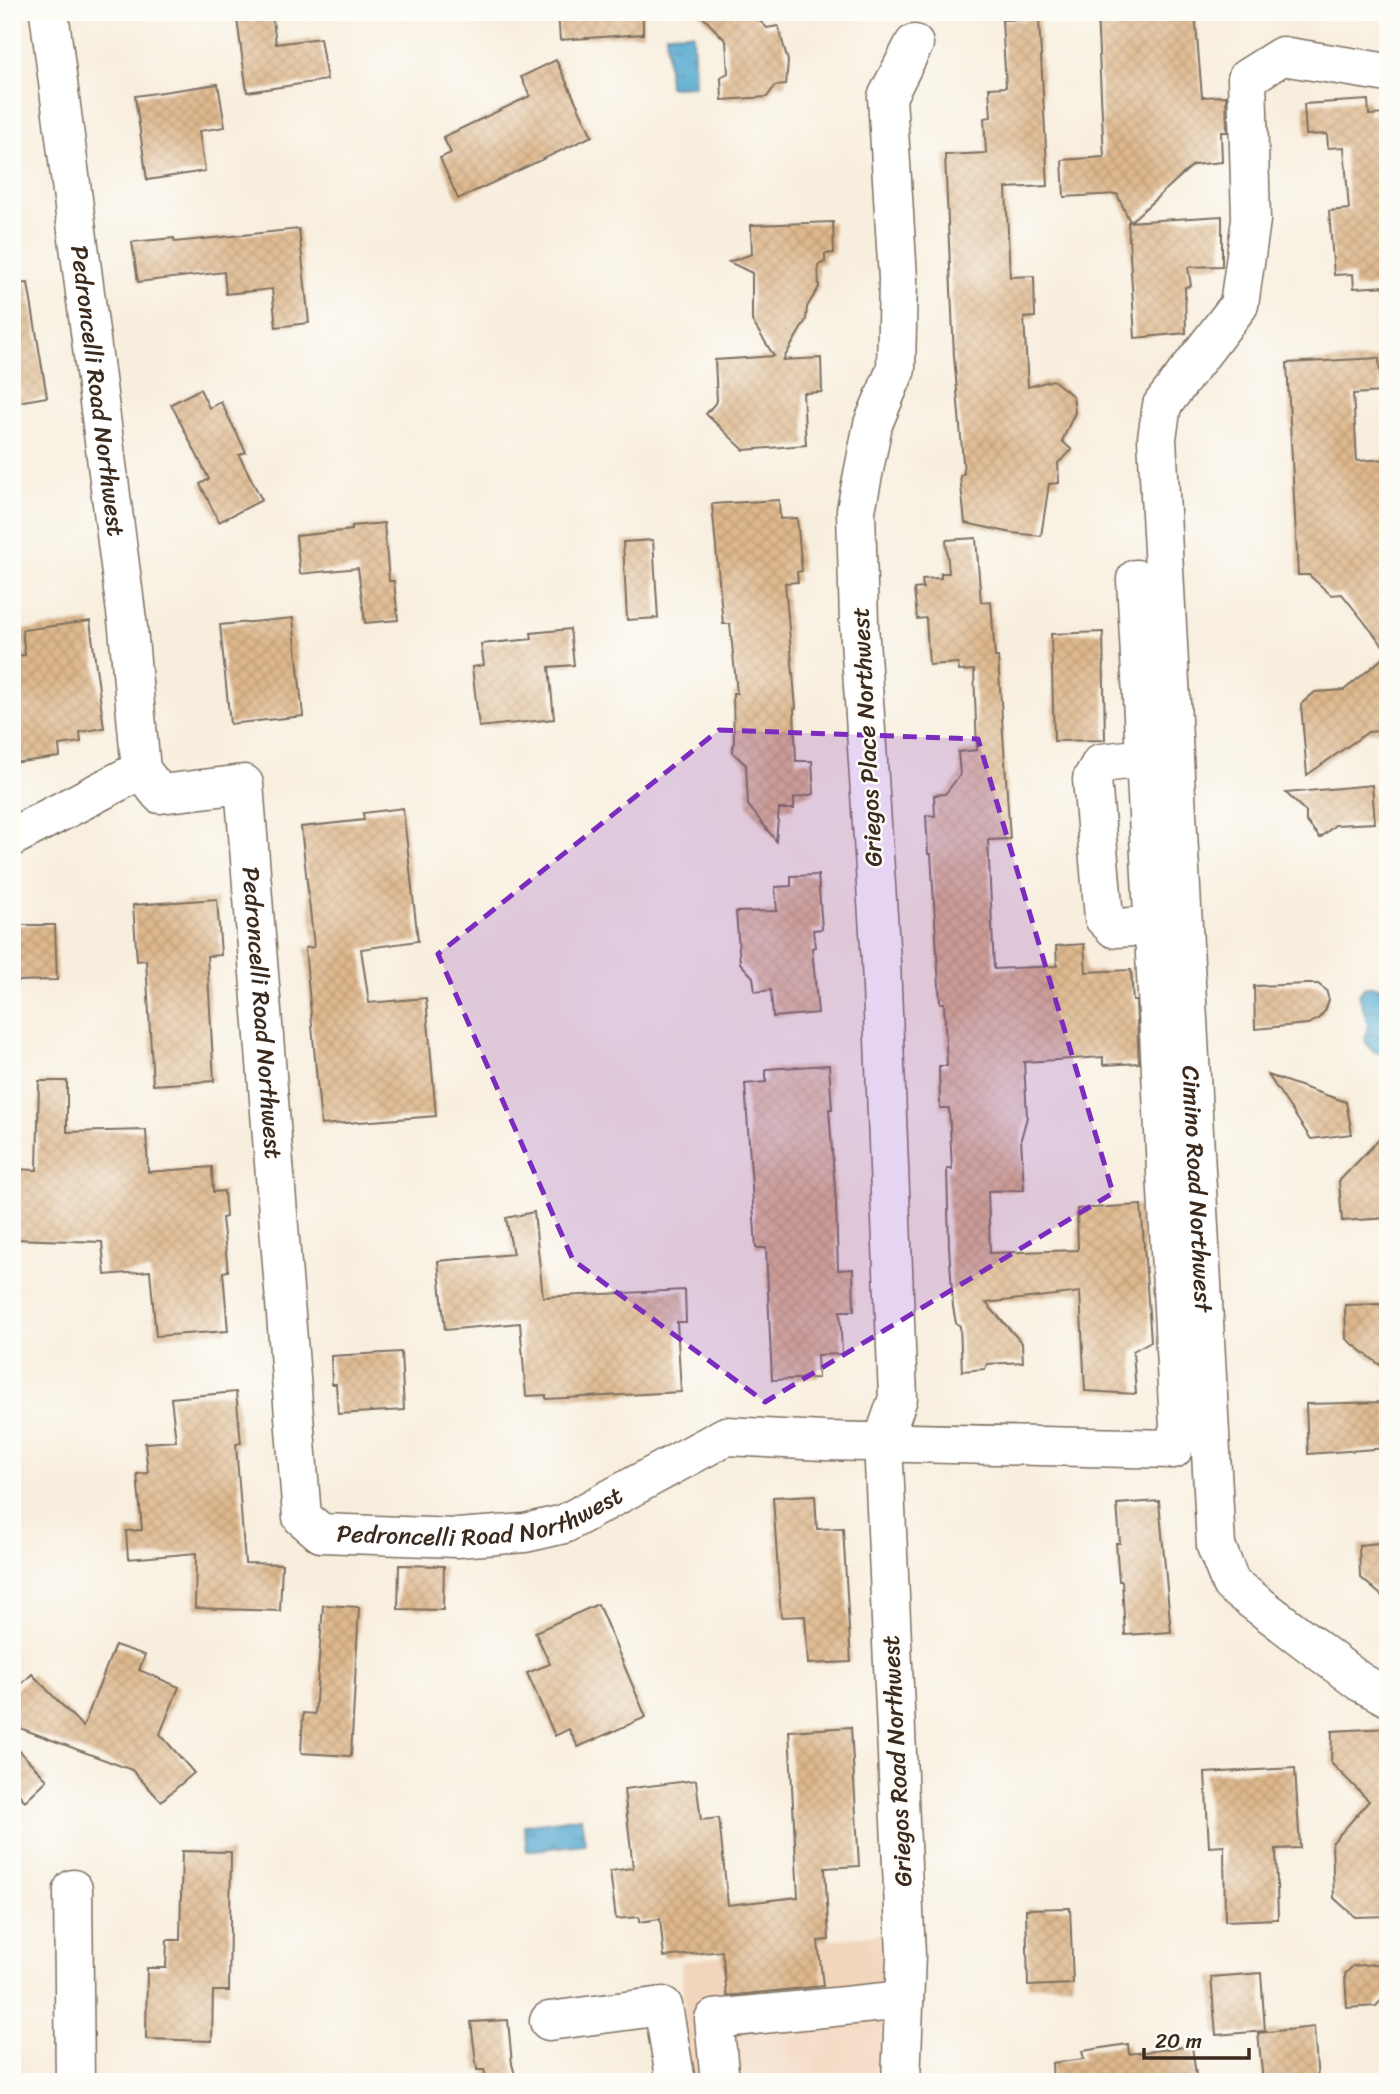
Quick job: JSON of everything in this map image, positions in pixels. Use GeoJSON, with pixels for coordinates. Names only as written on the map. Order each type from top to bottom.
{"type":"FeatureCollection","features":[{"type":"Feature","properties":{"kind":"street","name":"Pedroncelli Road Northwest"},"geometry":{"type":"LineString","coordinates":[[49,12],[126,615],[141,770],[160,794],[244,784],[302,1517],[321,1533],[457,1538],[525,1533],[564,1524],[726,1436],[824,1441],[1173,1449],[1179,1427],[1153,926]]}},
{"type":"Feature","properties":{"kind":"street","name":"Griegos Place Northwest"},"geometry":{"type":"LineString","coordinates":[[883,1441],[898,1398],[881,962],[859,624],[856,510],[873,424],[896,369],[898,279],[887,97],[915,44]]}},
{"type":"Feature","properties":{"kind":"street"},"geometry":{"type":"LineString","coordinates":[[1145,758],[1101,763],[1092,779],[1104,918],[1114,928],[1153,926],[1145,758],[1157,438],[1163,405],[1239,305],[1251,219],[1247,78],[1282,56],[1388,73]]}},
{"type":"Feature","properties":{"kind":"street","name":"Cimino Road Northwest"},"geometry":{"type":"LineString","coordinates":[[1150,589],[1216,1546],[1231,1584],[1360,1682],[1388,1697]]}},
{"type":"Feature","properties":{"kind":"street"},"geometry":{"type":"LineString","coordinates":[[12,837],[141,770]]}},
{"type":"Feature","properties":{"kind":"street","name":"Griegos Road Northwest"},"geometry":{"type":"LineString","coordinates":[[883,1441],[906,1955],[901,2082]]}},
{"type":"Feature","properties":{"kind":"street"},"geometry":{"type":"LineString","coordinates":[[73,1889],[75,2082]]}},
{"type":"Feature","properties":{"kind":"street"},"geometry":{"type":"LineString","coordinates":[[720,2082],[714,2020],[904,2000]]}},
{"type":"Feature","properties":{"kind":"street"},"geometry":{"type":"LineString","coordinates":[[549,2021],[663,2006],[676,2082]]}},
{"type":"Feature","properties":{"kind":"highlighted area"},"geometry":{"type":"Polygon","coordinates":[[[719,730],[978,739],[1113,1193],[765,1402],[573,1260],[438,954],[719,730]]]}},
{"type":"Feature","properties":{"kind":"shaded area"},"geometry":{"type":"Polygon","coordinates":[[[890,1932],[890,1982],[876,2082],[689,2082],[681,1962],[890,1932]]]}},
{"type":"Feature","properties":{"kind":"water"},"geometry":{"type":"Polygon","coordinates":[[[693,33],[695,86],[669,87],[666,34],[693,33]]]}},
{"type":"Feature","properties":{"kind":"water"},"geometry":{"type":"Polygon","coordinates":[[[1380,987],[1388,994],[1388,1053],[1374,1051],[1365,1040],[1368,1024],[1359,995],[1364,988],[1380,987]]]}},
{"type":"Feature","properties":{"kind":"water"},"geometry":{"type":"Polygon","coordinates":[[[581,1817],[585,1844],[527,1851],[524,1825],[581,1817]]]}},
{"type":"Feature","properties":{"kind":"building"},"geometry":{"type":"Polygon","coordinates":[[[236,12],[272,12],[276,44],[320,38],[327,80],[247,92],[236,12]]]}},
{"type":"Feature","properties":{"kind":"building"},"geometry":{"type":"Polygon","coordinates":[[[558,12],[643,12],[643,34],[560,40],[558,12]]]}},
{"type":"Feature","properties":{"kind":"building"},"geometry":{"type":"Polygon","coordinates":[[[698,12],[751,12],[767,28],[778,26],[788,61],[786,85],[775,86],[767,97],[722,100],[721,77],[728,73],[726,41],[698,12]]]}},
{"type":"Feature","properties":{"kind":"building"},"geometry":{"type":"Polygon","coordinates":[[[1097,12],[1195,12],[1202,97],[1226,96],[1227,132],[1221,132],[1222,162],[1193,165],[1130,222],[1117,194],[1064,197],[1062,160],[1104,157],[1097,12]]]}},
{"type":"Feature","properties":{"kind":"building"},"geometry":{"type":"Polygon","coordinates":[[[1039,19],[1048,186],[1006,188],[1010,277],[1034,276],[1035,317],[1024,318],[1028,387],[1053,380],[1073,396],[1075,412],[1062,441],[1072,450],[1058,463],[1059,483],[1049,484],[1041,536],[965,523],[960,476],[964,473],[954,356],[945,155],[986,153],[984,118],[991,117],[989,88],[1006,87],[1002,20],[1039,19]]]}},
{"type":"Feature","properties":{"kind":"building"},"geometry":{"type":"Polygon","coordinates":[[[556,60],[592,136],[458,199],[440,158],[451,153],[443,137],[530,96],[521,77],[556,60]]]}},
{"type":"Feature","properties":{"kind":"building"},"geometry":{"type":"Polygon","coordinates":[[[218,84],[225,127],[199,131],[205,171],[147,180],[135,96],[218,84]]]}},
{"type":"Feature","properties":{"kind":"building"},"geometry":{"type":"Polygon","coordinates":[[[1368,100],[1369,115],[1388,114],[1388,286],[1354,288],[1353,274],[1334,275],[1329,211],[1349,209],[1344,147],[1328,148],[1327,134],[1306,135],[1304,104],[1368,100]]]}},
{"type":"Feature","properties":{"kind":"building"},"geometry":{"type":"Polygon","coordinates":[[[1222,216],[1222,266],[1188,267],[1191,286],[1185,287],[1186,333],[1135,338],[1128,222],[1222,216]]]}},
{"type":"Feature","properties":{"kind":"building"},"geometry":{"type":"Polygon","coordinates":[[[833,222],[834,253],[825,254],[825,262],[818,265],[819,287],[807,307],[806,320],[783,360],[821,358],[822,392],[803,393],[806,445],[744,450],[706,414],[717,401],[715,360],[774,356],[752,321],[752,273],[729,262],[752,254],[751,225],[833,222]]]}},
{"type":"Feature","properties":{"kind":"building"},"geometry":{"type":"Polygon","coordinates":[[[299,229],[309,323],[276,327],[272,289],[226,294],[224,272],[138,282],[132,242],[174,238],[175,242],[299,229]]]}},
{"type":"Feature","properties":{"kind":"building"},"geometry":{"type":"Polygon","coordinates":[[[28,283],[47,397],[12,403],[12,284],[28,283]]]}},
{"type":"Feature","properties":{"kind":"building"},"geometry":{"type":"Polygon","coordinates":[[[1379,358],[1381,392],[1353,394],[1357,461],[1388,459],[1388,652],[1342,594],[1331,595],[1309,575],[1298,575],[1287,363],[1379,358]]]}},
{"type":"Feature","properties":{"kind":"building"},"geometry":{"type":"Polygon","coordinates":[[[200,389],[209,408],[221,402],[246,452],[239,455],[262,500],[219,522],[200,484],[209,479],[171,404],[200,389]]]}},
{"type":"Feature","properties":{"kind":"building"},"geometry":{"type":"Polygon","coordinates":[[[779,500],[780,519],[797,518],[802,571],[797,572],[798,582],[785,583],[796,708],[796,761],[812,761],[814,794],[794,798],[794,809],[779,809],[776,841],[748,805],[746,765],[732,752],[733,693],[737,693],[730,624],[723,624],[712,504],[779,500]]]}},
{"type":"Feature","properties":{"kind":"building"},"geometry":{"type":"Polygon","coordinates":[[[384,523],[389,581],[394,581],[398,620],[365,623],[358,568],[300,574],[296,536],[352,530],[352,526],[384,523]]]}},
{"type":"Feature","properties":{"kind":"building"},"geometry":{"type":"Polygon","coordinates":[[[976,538],[981,602],[991,601],[995,657],[998,657],[1010,839],[988,840],[994,969],[1057,966],[1056,946],[1084,944],[1086,972],[1131,970],[1133,1001],[1136,1001],[1139,1063],[1103,1065],[1103,1057],[1024,1062],[1027,1117],[1021,1139],[1024,1190],[988,1191],[990,1253],[1078,1250],[1077,1209],[1141,1205],[1151,1341],[1133,1351],[1136,1394],[1085,1391],[1080,1292],[986,1303],[1022,1343],[1023,1362],[987,1364],[985,1369],[962,1371],[960,1326],[956,1323],[953,1307],[949,1246],[947,1169],[952,1169],[949,1108],[940,1108],[939,1066],[947,1066],[944,1003],[940,1003],[926,815],[935,816],[934,795],[945,794],[960,775],[958,752],[977,750],[974,670],[959,671],[958,663],[929,665],[926,618],[917,619],[914,589],[923,588],[922,579],[941,578],[941,573],[949,573],[946,540],[976,538]]]}},
{"type":"Feature","properties":{"kind":"building"},"geometry":{"type":"Polygon","coordinates":[[[653,540],[658,618],[627,620],[623,542],[653,540]]]}},
{"type":"Feature","properties":{"kind":"building"},"geometry":{"type":"Polygon","coordinates":[[[293,618],[303,716],[230,724],[220,625],[293,618]]]}},
{"type":"Feature","properties":{"kind":"building"},"geometry":{"type":"Polygon","coordinates":[[[90,621],[104,728],[80,732],[81,742],[59,745],[60,757],[12,763],[12,656],[25,655],[22,630],[90,621]]]}},
{"type":"Feature","properties":{"kind":"building"},"geometry":{"type":"Polygon","coordinates":[[[570,629],[574,665],[549,667],[554,719],[479,727],[472,667],[484,665],[481,644],[532,639],[531,633],[570,629]]]}},
{"type":"Feature","properties":{"kind":"building"},"geometry":{"type":"Polygon","coordinates":[[[1103,632],[1105,740],[1054,741],[1051,634],[1103,632]]]}},
{"type":"Feature","properties":{"kind":"building"},"geometry":{"type":"Polygon","coordinates":[[[1388,654],[1388,730],[1368,732],[1307,775],[1301,704],[1315,692],[1344,690],[1388,654]]]}},
{"type":"Feature","properties":{"kind":"building"},"geometry":{"type":"Polygon","coordinates":[[[1372,785],[1375,823],[1335,825],[1320,838],[1306,821],[1306,812],[1286,793],[1372,785]]]}},
{"type":"Feature","properties":{"kind":"building"},"geometry":{"type":"Polygon","coordinates":[[[403,808],[418,941],[361,949],[369,1003],[426,998],[436,1116],[321,1125],[305,948],[314,947],[301,827],[364,820],[363,813],[403,808]]]}},
{"type":"Feature","properties":{"kind":"building"},"geometry":{"type":"Polygon","coordinates":[[[818,875],[822,929],[813,930],[815,947],[812,948],[818,1013],[773,1017],[771,990],[755,992],[753,977],[740,963],[736,912],[777,911],[775,887],[791,886],[791,876],[818,875]]]}},
{"type":"Feature","properties":{"kind":"building"},"geometry":{"type":"Polygon","coordinates":[[[217,899],[221,955],[207,956],[214,1081],[153,1085],[146,960],[137,961],[133,905],[217,899]]]}},
{"type":"Feature","properties":{"kind":"building"},"geometry":{"type":"Polygon","coordinates":[[[12,925],[55,925],[57,980],[12,981],[12,925]]]}},
{"type":"Feature","properties":{"kind":"building"},"geometry":{"type":"Polygon","coordinates":[[[1318,984],[1326,990],[1329,1000],[1318,1019],[1308,1024],[1255,1029],[1254,986],[1318,984]]]}},
{"type":"Feature","properties":{"kind":"building"},"geometry":{"type":"Polygon","coordinates":[[[829,1065],[838,1270],[853,1269],[854,1311],[840,1311],[842,1354],[817,1355],[818,1378],[772,1380],[766,1248],[756,1248],[745,1084],[766,1082],[766,1069],[829,1065]]]}},
{"type":"Feature","properties":{"kind":"building"},"geometry":{"type":"Polygon","coordinates":[[[1268,1075],[1346,1102],[1352,1134],[1311,1139],[1268,1075]]]}},
{"type":"Feature","properties":{"kind":"building"},"geometry":{"type":"Polygon","coordinates":[[[39,1081],[67,1081],[67,1132],[146,1130],[148,1172],[212,1167],[213,1192],[224,1191],[226,1217],[222,1218],[228,1271],[223,1272],[228,1331],[156,1336],[150,1271],[105,1275],[102,1242],[12,1239],[12,1169],[37,1170],[39,1081]]]}},
{"type":"Feature","properties":{"kind":"building"},"geometry":{"type":"Polygon","coordinates":[[[1388,1130],[1388,1218],[1342,1221],[1339,1181],[1388,1130]]]}},
{"type":"Feature","properties":{"kind":"building"},"geometry":{"type":"Polygon","coordinates":[[[534,1212],[543,1297],[685,1290],[686,1322],[677,1322],[681,1392],[546,1399],[546,1395],[526,1396],[520,1323],[445,1330],[438,1261],[513,1254],[506,1218],[534,1212]]]}},
{"type":"Feature","properties":{"kind":"building"},"geometry":{"type":"Polygon","coordinates":[[[1381,1304],[1382,1312],[1388,1317],[1388,1371],[1346,1339],[1345,1305],[1381,1304]]]}},
{"type":"Feature","properties":{"kind":"building"},"geometry":{"type":"Polygon","coordinates":[[[401,1352],[404,1410],[338,1414],[336,1384],[332,1384],[331,1356],[401,1352]]]}},
{"type":"Feature","properties":{"kind":"building"},"geometry":{"type":"Polygon","coordinates":[[[236,1392],[241,1443],[236,1444],[245,1563],[282,1564],[280,1611],[195,1608],[196,1553],[128,1559],[126,1531],[142,1530],[137,1474],[148,1473],[145,1443],[176,1441],[171,1398],[236,1392]]]}},
{"type":"Feature","properties":{"kind":"building"},"geometry":{"type":"Polygon","coordinates":[[[1388,1402],[1388,1448],[1308,1454],[1306,1404],[1388,1402]]]}},
{"type":"Feature","properties":{"kind":"building"},"geometry":{"type":"Polygon","coordinates":[[[815,1495],[817,1529],[843,1528],[851,1662],[808,1664],[805,1616],[781,1617],[773,1497],[815,1495]]]}},
{"type":"Feature","properties":{"kind":"building"},"geometry":{"type":"Polygon","coordinates":[[[1159,1501],[1171,1632],[1125,1635],[1122,1581],[1119,1581],[1116,1543],[1120,1543],[1117,1504],[1159,1501]]]}},
{"type":"Feature","properties":{"kind":"building"},"geometry":{"type":"Polygon","coordinates":[[[1388,1542],[1388,1601],[1360,1577],[1359,1545],[1388,1542]]]}},
{"type":"Feature","properties":{"kind":"building"},"geometry":{"type":"Polygon","coordinates":[[[399,1565],[444,1566],[443,1610],[398,1609],[399,1565]]]}},
{"type":"Feature","properties":{"kind":"building"},"geometry":{"type":"Polygon","coordinates":[[[598,1604],[646,1717],[578,1747],[569,1729],[555,1736],[527,1673],[550,1664],[535,1632],[598,1604]]]}},
{"type":"Feature","properties":{"kind":"building"},"geometry":{"type":"Polygon","coordinates":[[[323,1605],[359,1607],[351,1756],[301,1753],[303,1713],[315,1714],[323,1605]]]}},
{"type":"Feature","properties":{"kind":"building"},"geometry":{"type":"Polygon","coordinates":[[[115,1645],[145,1655],[139,1670],[179,1687],[160,1734],[194,1773],[161,1801],[132,1770],[12,1725],[12,1693],[32,1674],[83,1727],[115,1645]]]}},
{"type":"Feature","properties":{"kind":"building"},"geometry":{"type":"Polygon","coordinates":[[[851,1727],[859,1866],[825,1868],[829,1940],[818,1941],[823,1986],[727,1996],[722,1951],[664,1957],[660,1919],[639,1922],[639,1917],[616,1919],[610,1871],[633,1868],[624,1789],[696,1780],[701,1820],[719,1818],[728,1905],[798,1897],[789,1731],[851,1727]]]}},
{"type":"Feature","properties":{"kind":"building"},"geometry":{"type":"Polygon","coordinates":[[[1388,1728],[1388,1916],[1355,1917],[1334,1898],[1332,1843],[1369,1801],[1331,1763],[1332,1731],[1388,1728]]]}},
{"type":"Feature","properties":{"kind":"building"},"geometry":{"type":"Polygon","coordinates":[[[12,1743],[47,1780],[25,1801],[12,1787],[12,1743]]]}},
{"type":"Feature","properties":{"kind":"building"},"geometry":{"type":"Polygon","coordinates":[[[1295,1768],[1300,1848],[1276,1849],[1278,1919],[1225,1921],[1224,1846],[1209,1847],[1205,1773],[1295,1768]]]}},
{"type":"Feature","properties":{"kind":"building"},"geometry":{"type":"Polygon","coordinates":[[[182,1851],[231,1852],[229,1991],[213,1991],[212,2041],[146,2039],[147,1968],[166,1968],[167,1940],[180,1940],[182,1851]]]}},
{"type":"Feature","properties":{"kind":"building"},"geometry":{"type":"Polygon","coordinates":[[[1070,1908],[1073,1984],[1028,1986],[1026,1909],[1070,1908]]]}},
{"type":"Feature","properties":{"kind":"building"},"geometry":{"type":"Polygon","coordinates":[[[1388,1963],[1388,1993],[1376,2006],[1347,2008],[1345,1974],[1353,1966],[1388,1963]]]}},
{"type":"Feature","properties":{"kind":"building"},"geometry":{"type":"Polygon","coordinates":[[[1261,1973],[1265,2031],[1216,2035],[1211,1977],[1261,1973]]]}},
{"type":"Feature","properties":{"kind":"building"},"geometry":{"type":"Polygon","coordinates":[[[508,2020],[512,2064],[517,2082],[488,2082],[484,2070],[477,2070],[471,2022],[508,2020]]]}},
{"type":"Feature","properties":{"kind":"building"},"geometry":{"type":"Polygon","coordinates":[[[1314,2027],[1318,2082],[1263,2082],[1258,2033],[1314,2027]]]}},
{"type":"Feature","properties":{"kind":"building"},"geometry":{"type":"Polygon","coordinates":[[[1128,2044],[1129,2054],[1192,2046],[1197,2082],[1053,2082],[1052,2063],[1084,2059],[1082,2051],[1128,2044]]]}}]}
